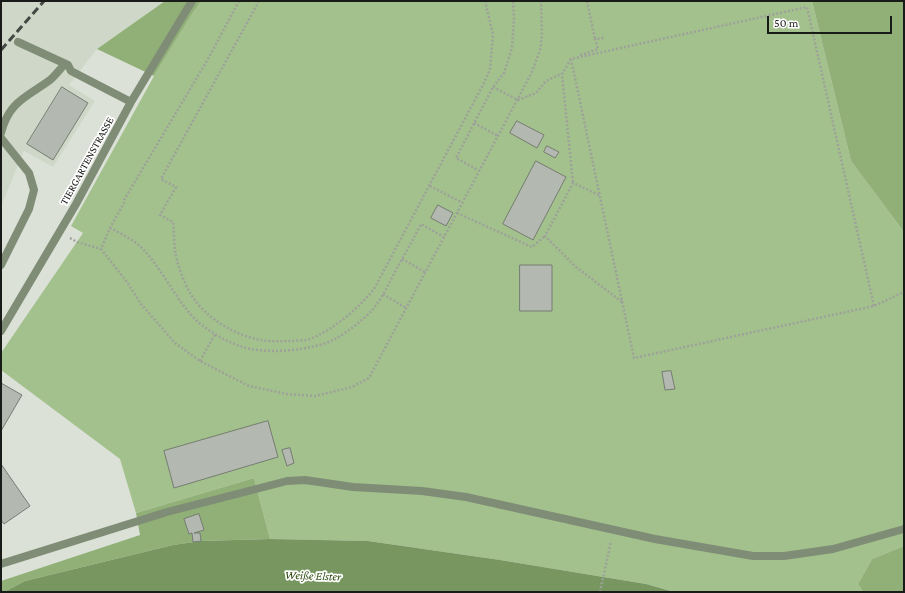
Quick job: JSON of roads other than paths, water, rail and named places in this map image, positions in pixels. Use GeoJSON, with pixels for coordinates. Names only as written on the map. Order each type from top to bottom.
{"type":"FeatureCollection","features":[{"type":"Feature","properties":{"kind":"lane","name":"TIERGARTENSTRASSE"},"geometry":{"type":"LineString","coordinates":[[1,331],[76,204],[131,102],[192,1]]}},
{"type":"Feature","properties":{"kind":"lane"},"geometry":{"type":"LineString","coordinates":[[18,42],[68,65],[71,71],[131,102]]}},
{"type":"Feature","properties":{"kind":"lane"},"geometry":{"type":"LineString","coordinates":[[1,132],[10,110],[24,97],[51,79],[64,64]]}},
{"type":"Feature","properties":{"kind":"lane"},"geometry":{"type":"LineString","coordinates":[[1,138],[30,173],[34,190],[29,209],[1,265]]}},
{"type":"Feature","properties":{"kind":"lane"},"geometry":{"type":"LineString","coordinates":[[1,564],[167,512],[287,481],[305,480],[353,487],[422,491],[466,497],[655,539],[753,556],[784,556],[833,549],[904,529]]}},
{"type":"Feature","properties":{"kind":"water","name":"Weiße Elster"},"geometry":{"type":"Polygon","coordinates":[[[270,539],[368,541],[500,560],[646,584],[674,592],[4,592],[25,581],[173,545],[201,541],[270,539]]]}},
{"type":"Feature","properties":{"kind":"railway"},"geometry":{"type":"LineString","coordinates":[[1,50],[44,1]]}}]}
